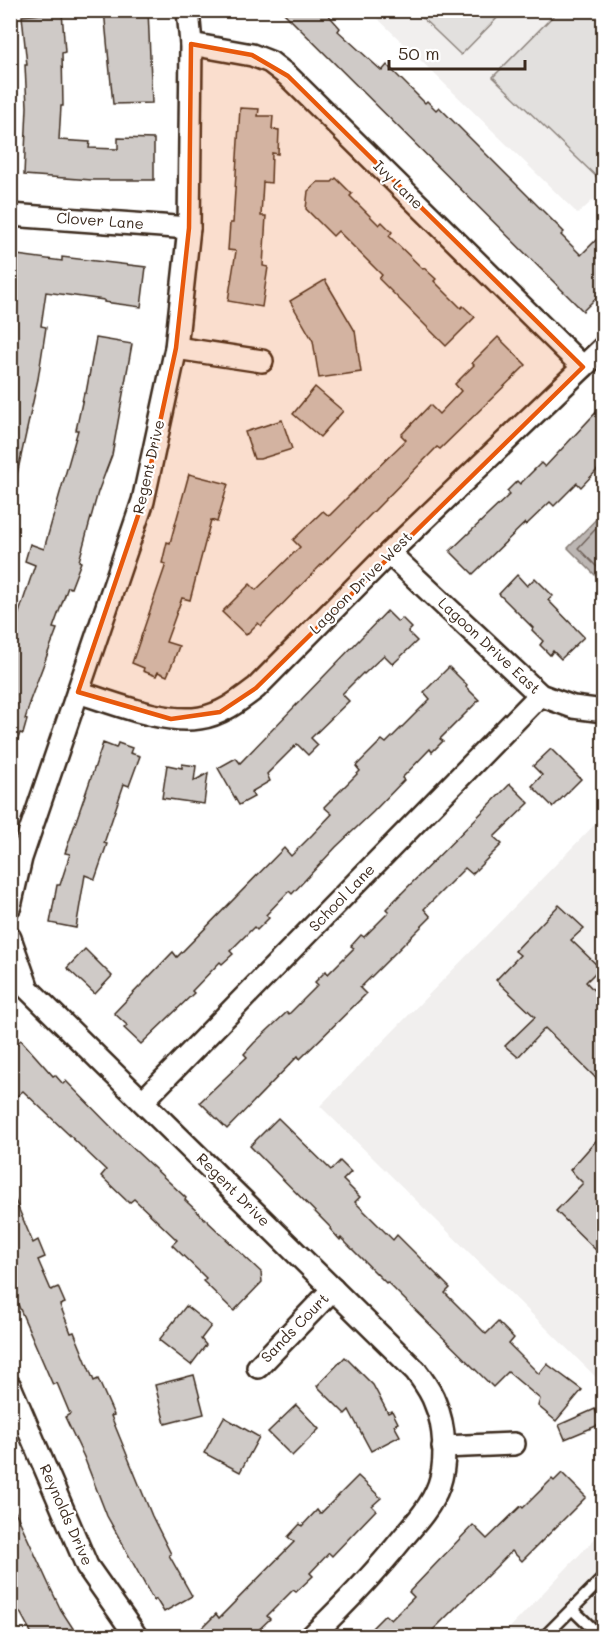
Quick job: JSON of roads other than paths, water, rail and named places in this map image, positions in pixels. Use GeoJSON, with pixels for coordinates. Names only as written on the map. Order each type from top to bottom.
{"type":"FeatureCollection","features":[{"type":"Feature","properties":{"kind":"street","name":"Regent Drive"},"geometry":{"type":"LineString","coordinates":[[10,906],[16,856],[78,692],[143,501],[176,348],[189,228],[191,44],[188,10]]}},
{"type":"Feature","properties":{"kind":"street","name":"Ivy Lane"},"geometry":{"type":"LineString","coordinates":[[191,44],[252,55],[270,62],[288,76],[583,367]]}},
{"type":"Feature","properties":{"kind":"street","name":"Clover Lane"},"geometry":{"type":"LineString","coordinates":[[10,214],[189,228]]}},
{"type":"Feature","properties":{"kind":"street","name":"Lagoon Drive West"},"geometry":{"type":"LineString","coordinates":[[78,692],[171,719],[200,718],[220,712],[238,702],[256,688],[389,553],[603,346]]}},
{"type":"Feature","properties":{"kind":"street"},"geometry":{"type":"LineString","coordinates":[[176,348],[262,361]]}},
{"type":"Feature","properties":{"kind":"street","name":"Lagoon Drive East"},"geometry":{"type":"LineString","coordinates":[[389,553],[540,695],[573,707],[603,711]]}},
{"type":"Feature","properties":{"kind":"street","name":"School Lane"},"geometry":{"type":"LineString","coordinates":[[143,1101],[540,695]]}},
{"type":"Feature","properties":{"kind":"street","name":"Regent Drive"},"geometry":{"type":"LineString","coordinates":[[10,938],[19,995],[143,1101],[416,1371],[436,1404],[443,1447],[440,1482],[424,1514],[374,1574],[312,1636]]}},
{"type":"Feature","properties":{"kind":"street","name":"Sands Court"},"geometry":{"type":"LineString","coordinates":[[258,1366],[333,1289]]}},
{"type":"Feature","properties":{"kind":"street","name":"Reynolds Drive"},"geometry":{"type":"LineString","coordinates":[[10,1386],[87,1566],[136,1636]]}},
{"type":"Feature","properties":{"kind":"street"},"geometry":{"type":"LineString","coordinates":[[443,1447],[513,1444]]}},
{"type":"Feature","properties":{"kind":"lane"},"geometry":{"type":"LineString","coordinates":[[545,1636],[603,1577]]}},
{"type":"Feature","properties":{"kind":"lane"},"geometry":{"type":"LineString","coordinates":[[572,1609],[600,1636]]}},
{"type":"Feature","properties":{"kind":"water"},"geometry":{"type":"Polygon","coordinates":[[[603,512],[603,583],[568,548],[603,512]]]}}]}
